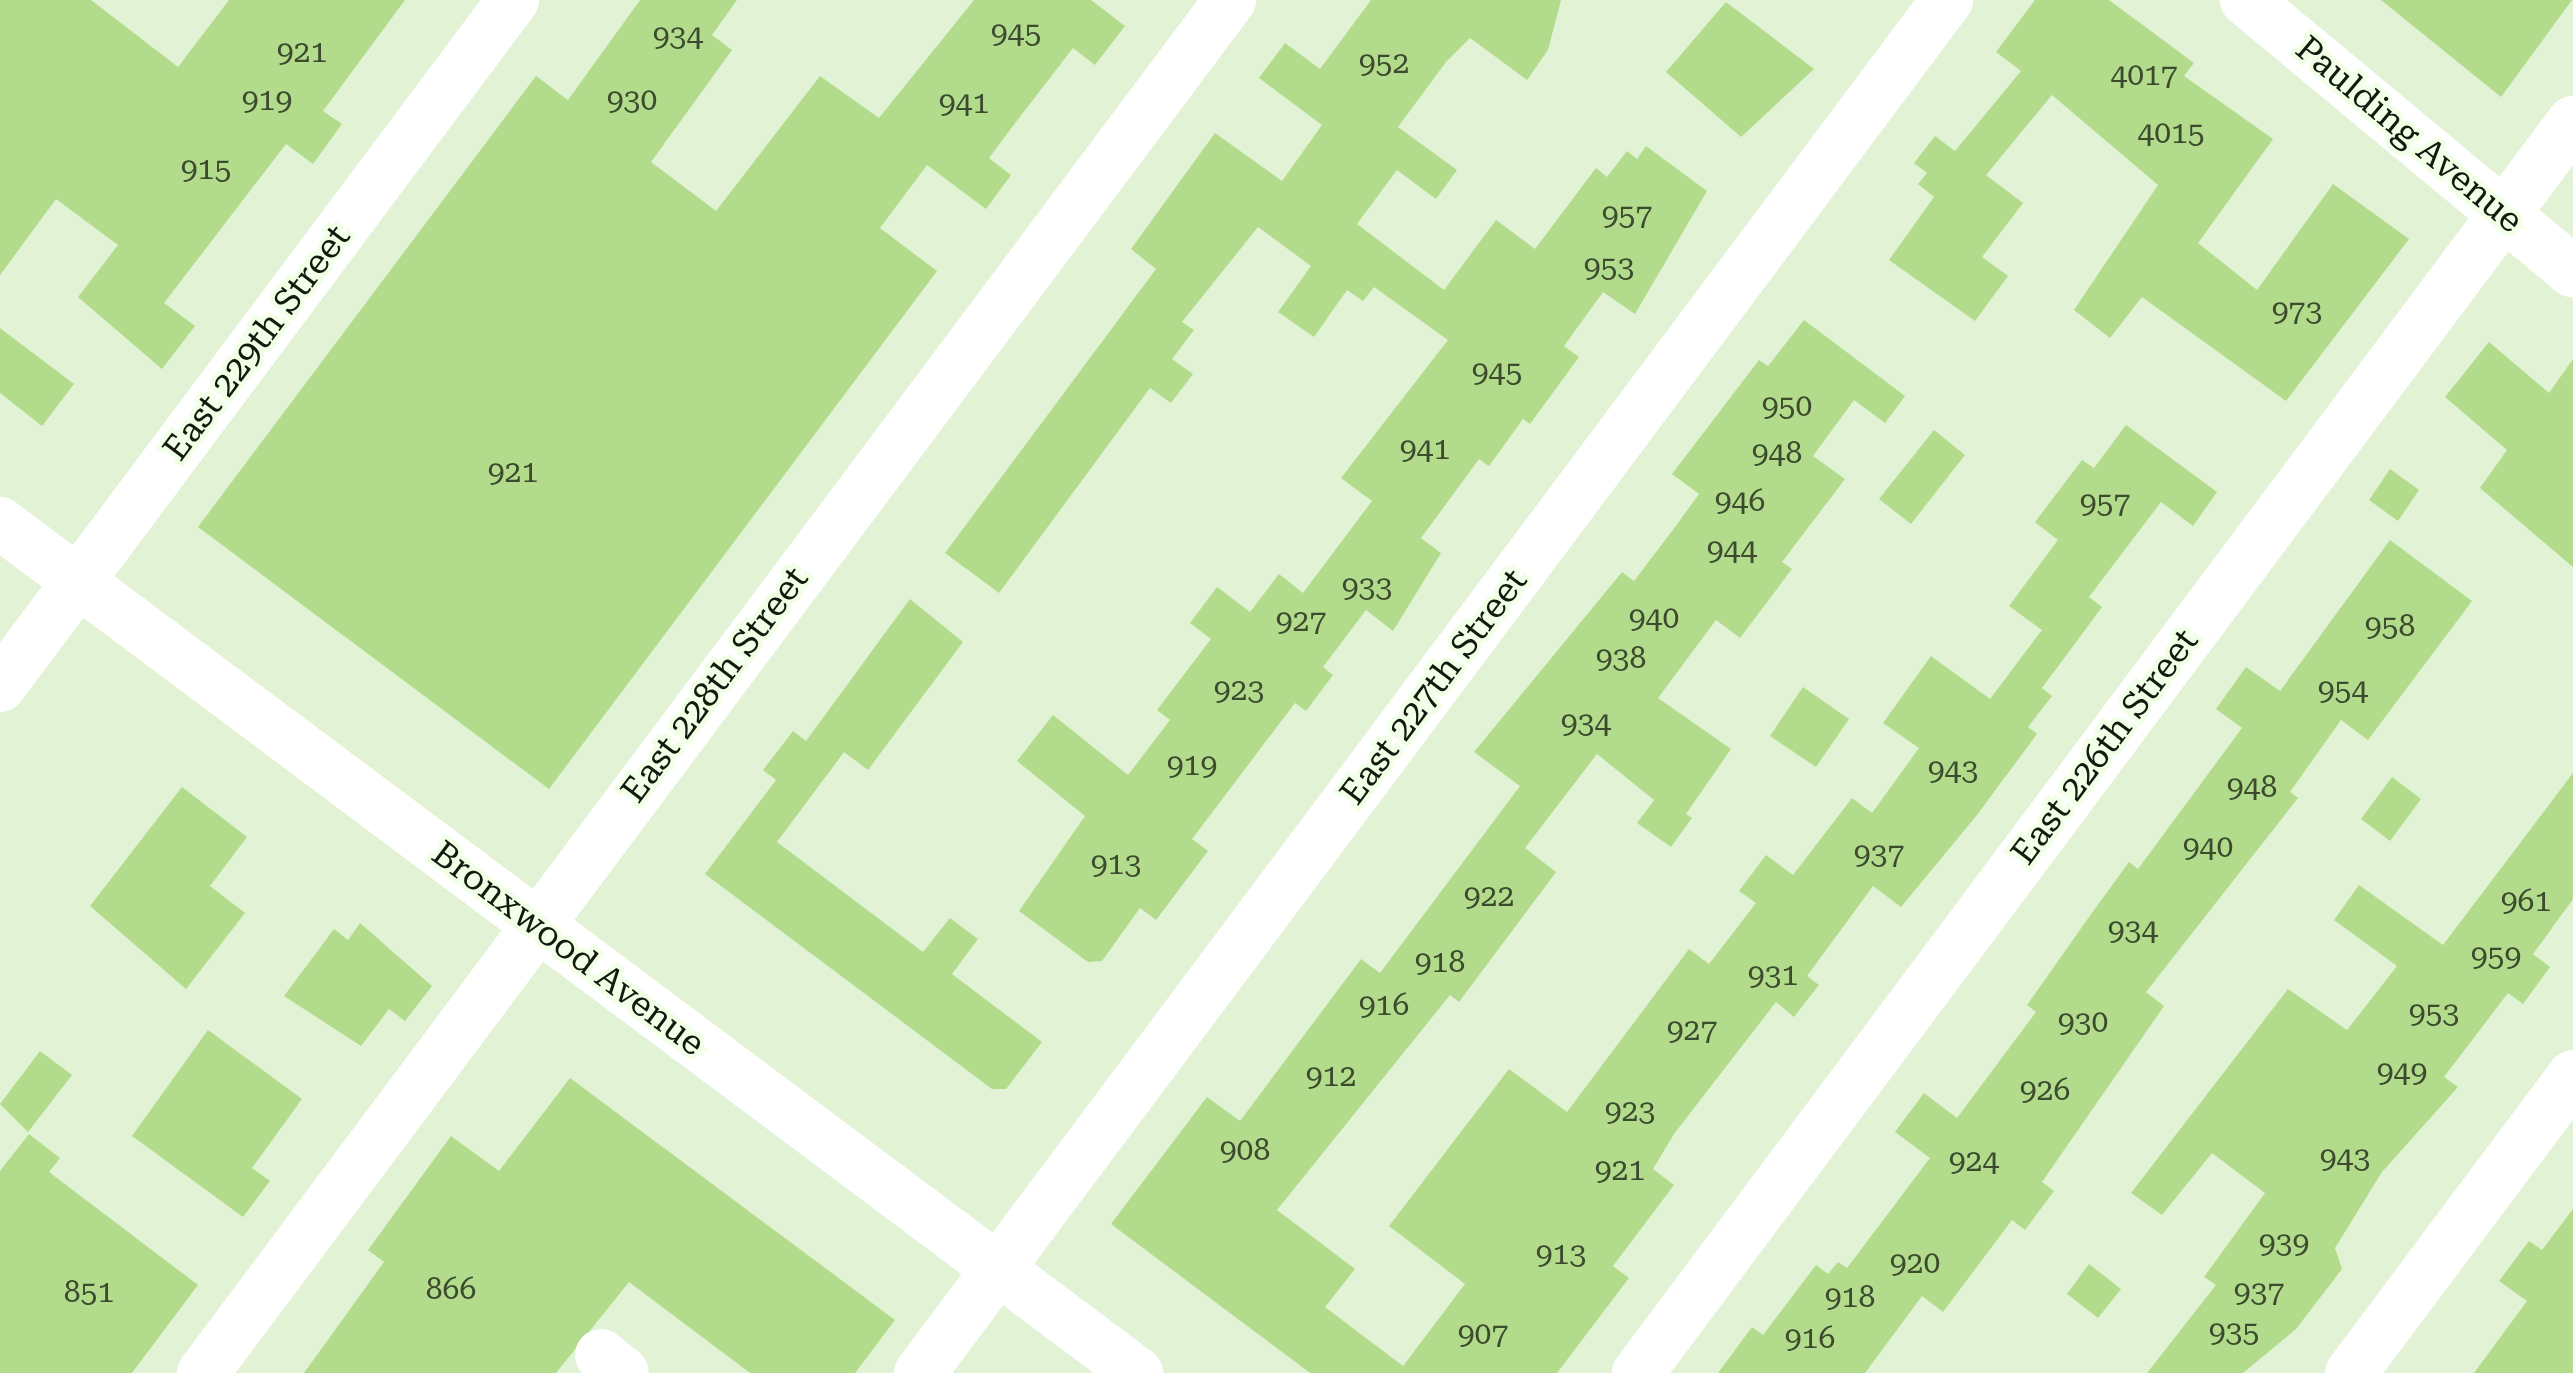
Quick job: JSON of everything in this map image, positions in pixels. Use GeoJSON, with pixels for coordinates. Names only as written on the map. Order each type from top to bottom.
{"type":"FeatureCollection","features":[{"type":"Feature","properties":{"kind":"street","name":"East 229th Street"},"geometry":{"type":"LineString","coordinates":[[0,686],[514,0]]}},
{"type":"Feature","properties":{"kind":"street","name":"East 228th Street"},"geometry":{"type":"LineString","coordinates":[[203,1373],[1230,0]]}},
{"type":"Feature","properties":{"kind":"street","name":"East 227th Street"},"geometry":{"type":"LineString","coordinates":[[920,1373],[1948,0]]}},
{"type":"Feature","properties":{"kind":"street","name":"Paulding Avenue"},"geometry":{"type":"LineString","coordinates":[[2246,0],[2573,271]]}},
{"type":"Feature","properties":{"kind":"street","name":"East 226th Street"},"geometry":{"type":"LineString","coordinates":[[1638,1373],[2573,122]]}},
{"type":"Feature","properties":{"kind":"street","name":"Bronxwood Avenue"},"geometry":{"type":"LineString","coordinates":[[0,523],[1137,1373]]}},
{"type":"Feature","properties":{"kind":"street"},"geometry":{"type":"LineString","coordinates":[[2352,1373],[2573,1076]]}},
{"type":"Feature","properties":{"kind":"building"},"geometry":{"type":"Polygon","coordinates":[[[0,0],[91,0],[178,67],[229,0],[405,0],[323,111],[342,124],[313,164],[286,144],[164,303],[195,326],[162,369],[78,297],[118,245],[56,199],[0,275],[0,0]]]}},
{"type":"Feature","properties":{"kind":"building"},"geometry":{"type":"Polygon","coordinates":[[[640,0],[737,0],[712,35],[732,50],[651,162],[716,211],[820,76],[879,118],[974,0],[1091,0],[1125,26],[1095,65],[1073,48],[1019,118],[989,158],[1011,175],[986,209],[927,165],[880,228],[937,271],[549,789],[198,527],[536,76],[568,100],[640,0]]]}},
{"type":"Feature","properties":{"kind":"building"},"geometry":{"type":"Polygon","coordinates":[[[1371,0],[1561,0],[1548,50],[1527,80],[1470,38],[1446,62],[1398,127],[1457,170],[1436,199],[1397,170],[1357,224],[1444,290],[1496,220],[1535,249],[1596,168],[1607,177],[1627,151],[1637,159],[1646,146],[1707,191],[1635,314],[1603,292],[1564,346],[1579,357],[1530,424],[1523,419],[1489,466],[1479,459],[1421,538],[1441,553],[1393,631],[1366,610],[1323,667],[1333,675],[1306,711],[1295,703],[1192,839],[1208,851],[1156,920],[1140,908],[1102,961],[1088,962],[1019,911],[1085,816],[1017,761],[1053,715],[1128,775],[1170,720],[1157,710],[1211,639],[1190,623],[1217,587],[1250,612],[1279,574],[1303,593],[1372,501],[1341,478],[1448,340],[1374,287],[1363,301],[1347,290],[1314,337],[1278,312],[1311,266],[1258,227],[1182,322],[1194,330],[1172,359],[1193,374],[1171,403],[1150,388],[999,593],[945,553],[1156,269],[1131,249],[1215,133],[1282,181],[1322,125],[1259,78],[1285,43],[1320,69],[1371,0]]]}},
{"type":"Feature","properties":{"kind":"building"},"geometry":{"type":"Polygon","coordinates":[[[2035,0],[2109,0],[2194,63],[2184,76],[2273,139],[2198,243],[2257,290],[2333,184],[2409,239],[2286,401],[2142,297],[2110,338],[2074,310],[2158,185],[2052,95],[1986,175],[2023,203],[1982,257],[2008,276],[1975,321],[1889,260],[1934,197],[1918,184],[1927,173],[1914,163],[1935,136],[1955,151],[2021,71],[1996,52],[2035,0]]]}},
{"type":"Feature","properties":{"kind":"building"},"geometry":{"type":"Polygon","coordinates":[[[2381,0],[2572,0],[2501,97],[2381,0]]]}},
{"type":"Feature","properties":{"kind":"building"},"geometry":{"type":"Polygon","coordinates":[[[1726,2],[1814,69],[1741,137],[1666,72],[1726,2]]]}},
{"type":"Feature","properties":{"kind":"building"},"geometry":{"type":"Polygon","coordinates":[[[1804,320],[1905,396],[1885,423],[1854,400],[1813,456],[1845,479],[1782,562],[1792,569],[1740,638],[1716,620],[1658,698],[1731,749],[1686,814],[1692,818],[1671,847],[1637,823],[1654,800],[1597,754],[1525,848],[1556,872],[1459,1002],[1450,995],[1277,1210],[1355,1269],[1325,1307],[1403,1366],[1465,1284],[1389,1226],[1509,1069],[1567,1112],[1689,949],[1709,964],[1756,903],[1739,891],[1766,855],[1793,875],[1852,798],[1872,813],[1919,748],[1883,723],[1931,656],[1990,699],[2042,630],[2009,606],[2058,540],[2035,522],[2082,460],[2094,468],[2126,425],[2217,492],[2193,526],[2161,502],[2089,597],[2102,607],[2042,688],[2052,696],[2028,727],[2037,734],[1977,815],[1901,907],[1873,886],[1807,976],[1819,985],[1794,1017],[1776,1002],[1674,1134],[1653,1169],[1674,1185],[1613,1266],[1629,1278],[1557,1373],[1310,1373],[1111,1224],[1207,1097],[1240,1121],[1361,959],[1380,973],[1520,786],[1474,752],[1622,572],[1634,581],[1699,494],[1672,474],[1759,360],[1768,366],[1804,320]]]}},
{"type":"Feature","properties":{"kind":"building"},"geometry":{"type":"Polygon","coordinates":[[[0,328],[74,384],[42,426],[0,393],[0,328]]]}},
{"type":"Feature","properties":{"kind":"building"},"geometry":{"type":"Polygon","coordinates":[[[2489,342],[2549,393],[2573,359],[2573,567],[2480,488],[2507,450],[2445,397],[2489,342]]]}},
{"type":"Feature","properties":{"kind":"building"},"geometry":{"type":"Polygon","coordinates":[[[1934,430],[1965,455],[1911,524],[1879,499],[1934,430]]]}},
{"type":"Feature","properties":{"kind":"building"},"geometry":{"type":"Polygon","coordinates":[[[2390,469],[2419,490],[2398,521],[2369,500],[2390,469]]]}},
{"type":"Feature","properties":{"kind":"building"},"geometry":{"type":"Polygon","coordinates":[[[2390,540],[2472,601],[2368,740],[2341,720],[2290,792],[2298,798],[2146,992],[2164,1006],[2042,1182],[2054,1191],[2025,1230],[2012,1220],[1943,1312],[1922,1296],[1865,1373],[1718,1373],[1752,1327],[1763,1335],[1816,1265],[1828,1274],[1838,1262],[1847,1268],[1930,1158],[1895,1132],[1924,1093],[1957,1118],[2036,1012],[2027,1005],[2129,862],[2138,869],[2242,728],[2216,709],[2246,667],[2280,691],[2390,540]]]}},
{"type":"Feature","properties":{"kind":"building"},"geometry":{"type":"Polygon","coordinates":[[[910,599],[963,642],[868,770],[844,752],[777,842],[923,952],[950,918],[978,939],[952,974],[1042,1042],[1006,1089],[992,1089],[705,874],[776,780],[763,770],[793,731],[806,741],[910,599]]]}},
{"type":"Feature","properties":{"kind":"building"},"geometry":{"type":"Polygon","coordinates":[[[1803,687],[1849,719],[1816,767],[1770,736],[1803,687]]]}},
{"type":"Feature","properties":{"kind":"building"},"geometry":{"type":"Polygon","coordinates":[[[2573,773],[2573,899],[2533,954],[2550,967],[2523,1004],[2508,993],[2444,1077],[2458,1087],[2382,1172],[2335,1248],[2342,1269],[2296,1329],[2243,1373],[2147,1373],[2216,1285],[2204,1277],[2265,1193],[2212,1153],[2162,1215],[2131,1193],[2288,989],[2347,1030],[2397,966],[2334,920],[2359,885],[2443,945],[2573,773]]]}},
{"type":"Feature","properties":{"kind":"building"},"geometry":{"type":"Polygon","coordinates":[[[2392,777],[2421,799],[2390,841],[2361,819],[2392,777]]]}},
{"type":"Feature","properties":{"kind":"building"},"geometry":{"type":"Polygon","coordinates":[[[182,787],[247,837],[210,886],[245,913],[186,989],[90,906],[182,787]]]}},
{"type":"Feature","properties":{"kind":"building"},"geometry":{"type":"Polygon","coordinates":[[[360,923],[432,986],[405,1021],[389,1009],[361,1046],[284,996],[334,929],[348,940],[360,923]]]}},
{"type":"Feature","properties":{"kind":"building"},"geometry":{"type":"Polygon","coordinates":[[[208,1030],[302,1099],[252,1168],[270,1181],[243,1217],[132,1136],[208,1030]]]}},
{"type":"Feature","properties":{"kind":"building"},"geometry":{"type":"Polygon","coordinates":[[[40,1051],[72,1075],[28,1132],[0,1104],[40,1051]]]}},
{"type":"Feature","properties":{"kind":"building"},"geometry":{"type":"Polygon","coordinates":[[[570,1078],[895,1320],[855,1373],[750,1373],[629,1282],[556,1373],[304,1373],[384,1262],[368,1250],[451,1136],[499,1171],[570,1078]]]}},
{"type":"Feature","properties":{"kind":"building"},"geometry":{"type":"Polygon","coordinates":[[[29,1134],[60,1158],[49,1172],[198,1285],[132,1373],[0,1373],[0,1171],[29,1134]]]}},
{"type":"Feature","properties":{"kind":"building"},"geometry":{"type":"Polygon","coordinates":[[[2573,1209],[2573,1373],[2474,1373],[2527,1301],[2499,1281],[2529,1241],[2542,1250],[2573,1209]]]}},
{"type":"Feature","properties":{"kind":"building"},"geometry":{"type":"Polygon","coordinates":[[[2089,1264],[2121,1289],[2098,1318],[2067,1294],[2089,1264]]]}}]}
